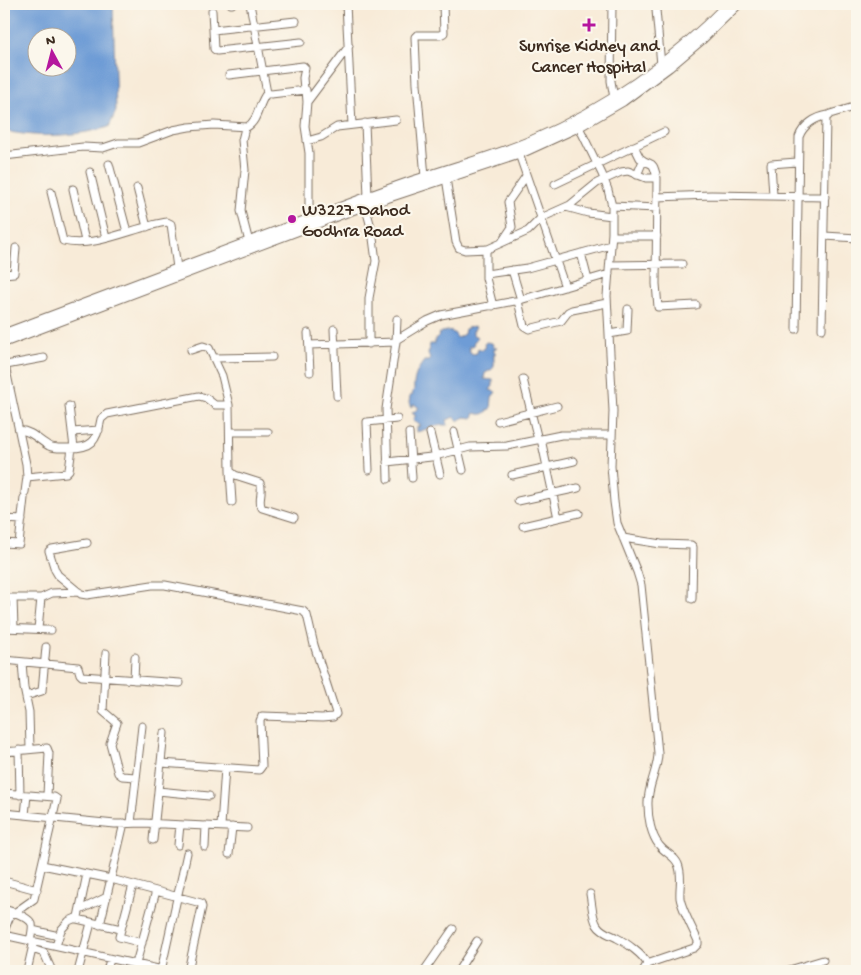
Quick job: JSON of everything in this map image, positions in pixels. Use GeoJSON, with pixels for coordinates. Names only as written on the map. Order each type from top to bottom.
{"type":"FeatureCollection","features":[{"type":"Feature","properties":{"kind":"main road"},"geometry":{"type":"LineString","coordinates":[[4,342],[426,177],[467,164],[577,123],[661,66],[728,4]]}},
{"type":"Feature","properties":{"kind":"main road"},"geometry":{"type":"LineString","coordinates":[[4,334],[308,219],[519,154],[623,101],[669,67],[701,40],[738,4]]}},
{"type":"Feature","properties":{"kind":"street"},"geometry":{"type":"LineString","coordinates":[[4,156],[83,147],[103,148],[118,143],[138,143],[189,126],[214,125],[245,128],[253,123],[266,93],[250,4]]}},
{"type":"Feature","properties":{"kind":"street"},"geometry":{"type":"LineString","coordinates":[[346,4],[352,125]]}},
{"type":"Feature","properties":{"kind":"street"},"geometry":{"type":"LineString","coordinates":[[426,177],[417,84],[415,37],[419,34],[440,35],[444,33],[442,4]]}},
{"type":"Feature","properties":{"kind":"street"},"geometry":{"type":"LineString","coordinates":[[612,4],[611,81],[614,98]]}},
{"type":"Feature","properties":{"kind":"street"},"geometry":{"type":"LineString","coordinates":[[656,10],[661,66]]}},
{"type":"Feature","properties":{"kind":"street"},"geometry":{"type":"LineString","coordinates":[[212,11],[214,49],[217,52],[302,42]]}},
{"type":"Feature","properties":{"kind":"street"},"geometry":{"type":"LineString","coordinates":[[213,30],[296,21]]}},
{"type":"Feature","properties":{"kind":"street"},"geometry":{"type":"LineString","coordinates":[[307,102],[349,46]]}},
{"type":"Feature","properties":{"kind":"street"},"geometry":{"type":"LineString","coordinates":[[229,74],[303,66],[305,68],[303,78],[307,102],[305,126],[308,141],[308,219]]}},
{"type":"Feature","properties":{"kind":"street"},"geometry":{"type":"LineString","coordinates":[[266,93],[271,94],[304,89]]}},
{"type":"Feature","properties":{"kind":"street"},"geometry":{"type":"LineString","coordinates":[[796,329],[797,162],[800,133],[814,119],[857,106]]}},
{"type":"Feature","properties":{"kind":"street"},"geometry":{"type":"LineString","coordinates":[[822,329],[826,118],[828,115]]}},
{"type":"Feature","properties":{"kind":"street"},"geometry":{"type":"LineString","coordinates":[[308,141],[321,137],[334,128],[396,120]]}},
{"type":"Feature","properties":{"kind":"street"},"geometry":{"type":"LineString","coordinates":[[365,123],[366,201],[376,261],[369,298],[369,344]]}},
{"type":"Feature","properties":{"kind":"street"},"geometry":{"type":"LineString","coordinates":[[577,123],[604,179],[612,206],[608,304],[613,411],[611,466],[617,523],[640,585],[658,752],[658,763],[648,794],[650,820],[652,830],[659,845],[677,863],[681,879],[681,900],[698,941],[694,948],[647,964],[643,971]]}},
{"type":"Feature","properties":{"kind":"street"},"geometry":{"type":"LineString","coordinates":[[245,128],[242,140],[245,164],[241,211],[249,242]]}},
{"type":"Feature","properties":{"kind":"street"},"geometry":{"type":"LineString","coordinates":[[555,184],[664,132]]}},
{"type":"Feature","properties":{"kind":"street"},"geometry":{"type":"LineString","coordinates":[[634,146],[640,158],[654,165],[657,178],[658,307],[696,305]]}},
{"type":"Feature","properties":{"kind":"street"},"geometry":{"type":"LineString","coordinates":[[519,154],[565,287]]}},
{"type":"Feature","properties":{"kind":"street"},"geometry":{"type":"LineString","coordinates":[[637,175],[643,160]]}},
{"type":"Feature","properties":{"kind":"street"},"geometry":{"type":"LineString","coordinates":[[773,196],[771,164],[797,162]]}},
{"type":"Feature","properties":{"kind":"street"},"geometry":{"type":"LineString","coordinates":[[109,164],[127,232]]}},
{"type":"Feature","properties":{"kind":"street"},"geometry":{"type":"LineString","coordinates":[[446,178],[456,242],[459,248],[465,250],[486,249],[528,231],[541,218],[575,202],[592,186],[625,171],[646,178],[657,178]]}},
{"type":"Feature","properties":{"kind":"street"},"geometry":{"type":"LineString","coordinates":[[90,172],[106,238]]}},
{"type":"Feature","properties":{"kind":"street"},"geometry":{"type":"LineString","coordinates":[[500,244],[512,227],[508,202],[526,176]]}},
{"type":"Feature","properties":{"kind":"street"},"geometry":{"type":"LineString","coordinates":[[136,188],[147,227]]}},
{"type":"Feature","properties":{"kind":"street"},"geometry":{"type":"LineString","coordinates":[[73,189],[85,241]]}},
{"type":"Feature","properties":{"kind":"street"},"geometry":{"type":"LineString","coordinates":[[52,192],[64,241],[106,238],[167,222],[171,224],[177,268]]}},
{"type":"Feature","properties":{"kind":"street"},"geometry":{"type":"LineString","coordinates":[[658,197],[825,197]]}},
{"type":"Feature","properties":{"kind":"street"},"geometry":{"type":"LineString","coordinates":[[612,206],[657,208]]}},
{"type":"Feature","properties":{"kind":"street"},"geometry":{"type":"LineString","coordinates":[[566,207],[588,213],[612,216]]}},
{"type":"Feature","properties":{"kind":"street"},"geometry":{"type":"LineString","coordinates":[[612,236],[657,236]]}},
{"type":"Feature","properties":{"kind":"street"},"geometry":{"type":"LineString","coordinates":[[825,236],[857,238]]}},
{"type":"Feature","properties":{"kind":"street"},"geometry":{"type":"LineString","coordinates":[[486,274],[527,268],[611,245]]}},
{"type":"Feature","properties":{"kind":"street"},"geometry":{"type":"LineString","coordinates":[[4,274],[14,273],[16,248]]}},
{"type":"Feature","properties":{"kind":"street"},"geometry":{"type":"LineString","coordinates":[[486,249],[486,274],[493,306]]}},
{"type":"Feature","properties":{"kind":"street"},"geometry":{"type":"LineString","coordinates":[[581,253],[588,280]]}},
{"type":"Feature","properties":{"kind":"street"},"geometry":{"type":"LineString","coordinates":[[610,265],[682,264]]}},
{"type":"Feature","properties":{"kind":"street"},"geometry":{"type":"LineString","coordinates":[[512,270],[520,300],[524,326],[529,329],[561,321],[572,310],[608,304]]}},
{"type":"Feature","properties":{"kind":"street"},"geometry":{"type":"LineString","coordinates":[[309,346],[396,341],[435,317],[520,300],[609,274]]}},
{"type":"Feature","properties":{"kind":"street"},"geometry":{"type":"LineString","coordinates":[[609,334],[627,331],[628,309]]}},
{"type":"Feature","properties":{"kind":"street"},"geometry":{"type":"LineString","coordinates":[[388,479],[386,420],[397,319]]}},
{"type":"Feature","properties":{"kind":"street"},"geometry":{"type":"LineString","coordinates":[[334,329],[337,396]]}},
{"type":"Feature","properties":{"kind":"street"},"geometry":{"type":"LineString","coordinates":[[308,333],[310,372]]}},
{"type":"Feature","properties":{"kind":"street"},"geometry":{"type":"LineString","coordinates":[[190,350],[206,346],[209,348],[222,376],[229,405],[232,502]]}},
{"type":"Feature","properties":{"kind":"street"},"geometry":{"type":"LineString","coordinates":[[214,358],[272,357]]}},
{"type":"Feature","properties":{"kind":"street"},"geometry":{"type":"LineString","coordinates":[[4,543],[19,544],[27,477],[19,430],[4,367],[6,364],[44,358]]}},
{"type":"Feature","properties":{"kind":"street"},"geometry":{"type":"LineString","coordinates":[[523,379],[558,518]]}},
{"type":"Feature","properties":{"kind":"street"},"geometry":{"type":"LineString","coordinates":[[19,430],[30,432],[50,446],[73,448],[90,445],[94,441],[101,419],[107,414],[199,396],[206,398],[215,405],[229,405]]}},
{"type":"Feature","properties":{"kind":"street"},"geometry":{"type":"LineString","coordinates":[[27,477],[66,473],[69,470],[73,448],[69,406]]}},
{"type":"Feature","properties":{"kind":"street"},"geometry":{"type":"LineString","coordinates":[[498,421],[557,406]]}},
{"type":"Feature","properties":{"kind":"street"},"geometry":{"type":"LineString","coordinates":[[370,470],[367,422],[397,419]]}},
{"type":"Feature","properties":{"kind":"street"},"geometry":{"type":"LineString","coordinates":[[72,432],[99,430]]}},
{"type":"Feature","properties":{"kind":"street"},"geometry":{"type":"LineString","coordinates":[[230,432],[268,432]]}},
{"type":"Feature","properties":{"kind":"street"},"geometry":{"type":"LineString","coordinates":[[430,432],[440,474]]}},
{"type":"Feature","properties":{"kind":"street"},"geometry":{"type":"LineString","coordinates":[[454,432],[464,470]]}},
{"type":"Feature","properties":{"kind":"street"},"geometry":{"type":"LineString","coordinates":[[409,433],[412,478]]}},
{"type":"Feature","properties":{"kind":"street"},"geometry":{"type":"LineString","coordinates":[[387,462],[436,456],[474,446],[507,446],[561,435],[612,435]]}},
{"type":"Feature","properties":{"kind":"street"},"geometry":{"type":"LineString","coordinates":[[512,475],[574,461]]}},
{"type":"Feature","properties":{"kind":"street"},"geometry":{"type":"LineString","coordinates":[[230,471],[235,475],[260,482],[262,489],[260,503],[262,508],[294,518]]}},
{"type":"Feature","properties":{"kind":"street"},"geometry":{"type":"LineString","coordinates":[[518,501],[578,488]]}},
{"type":"Feature","properties":{"kind":"street"},"geometry":{"type":"LineString","coordinates":[[523,526],[579,513]]}},
{"type":"Feature","properties":{"kind":"street"},"geometry":{"type":"LineString","coordinates":[[4,519],[22,520]]}},
{"type":"Feature","properties":{"kind":"street"},"geometry":{"type":"LineString","coordinates":[[623,538],[661,544],[691,545],[692,599]]}},
{"type":"Feature","properties":{"kind":"street"},"geometry":{"type":"LineString","coordinates":[[87,543],[49,551],[58,575],[79,592],[91,596],[144,586],[170,586],[290,608],[306,613],[336,714],[333,717],[322,718],[262,716],[260,721],[261,768],[254,770],[161,763]]}},
{"type":"Feature","properties":{"kind":"street"},"geometry":{"type":"LineString","coordinates":[[4,598],[41,598],[52,593],[79,592]]}},
{"type":"Feature","properties":{"kind":"street"},"geometry":{"type":"LineString","coordinates":[[13,598],[14,628]]}},
{"type":"Feature","properties":{"kind":"street"},"geometry":{"type":"LineString","coordinates":[[38,629],[41,598]]}},
{"type":"Feature","properties":{"kind":"street"},"geometry":{"type":"LineString","coordinates":[[4,628],[51,630]]}},
{"type":"Feature","properties":{"kind":"street"},"geometry":{"type":"LineString","coordinates":[[26,696],[42,691],[46,647]]}},
{"type":"Feature","properties":{"kind":"street"},"geometry":{"type":"LineString","coordinates":[[106,653],[103,711],[116,723],[110,743],[118,773],[122,776],[136,777]]}},
{"type":"Feature","properties":{"kind":"street"},"geometry":{"type":"LineString","coordinates":[[134,680],[135,657]]}},
{"type":"Feature","properties":{"kind":"street"},"geometry":{"type":"LineString","coordinates":[[4,660],[78,667],[80,675],[180,683]]}},
{"type":"Feature","properties":{"kind":"street"},"geometry":{"type":"LineString","coordinates":[[22,662],[24,688],[29,712],[30,749]]}},
{"type":"Feature","properties":{"kind":"street"},"geometry":{"type":"LineString","coordinates":[[100,925],[111,879],[128,823],[142,726]]}},
{"type":"Feature","properties":{"kind":"street"},"geometry":{"type":"LineString","coordinates":[[153,840],[164,733]]}},
{"type":"Feature","properties":{"kind":"street"},"geometry":{"type":"LineString","coordinates":[[4,752],[44,748],[48,750],[47,796]]}},
{"type":"Feature","properties":{"kind":"street"},"geometry":{"type":"LineString","coordinates":[[19,750],[25,815]]}},
{"type":"Feature","properties":{"kind":"street"},"geometry":{"type":"LineString","coordinates":[[221,826],[225,768]]}},
{"type":"Feature","properties":{"kind":"street"},"geometry":{"type":"LineString","coordinates":[[158,792],[208,796]]}},
{"type":"Feature","properties":{"kind":"street"},"geometry":{"type":"LineString","coordinates":[[4,794],[47,796],[57,799],[33,901],[8,918],[4,933],[110,959],[135,968],[163,971],[187,853]]}},
{"type":"Feature","properties":{"kind":"street"},"geometry":{"type":"LineString","coordinates":[[4,813],[115,824],[155,823],[247,828]]}},
{"type":"Feature","properties":{"kind":"street"},"geometry":{"type":"LineString","coordinates":[[178,844],[180,824]]}},
{"type":"Feature","properties":{"kind":"street"},"geometry":{"type":"LineString","coordinates":[[205,847],[206,826]]}},
{"type":"Feature","properties":{"kind":"street"},"geometry":{"type":"LineString","coordinates":[[230,854],[232,827]]}},
{"type":"Feature","properties":{"kind":"street"},"geometry":{"type":"LineString","coordinates":[[42,865],[111,879],[201,903],[188,971]]}},
{"type":"Feature","properties":{"kind":"street"},"geometry":{"type":"LineString","coordinates":[[76,919],[80,910],[87,874]]}},
{"type":"Feature","properties":{"kind":"street"},"geometry":{"type":"LineString","coordinates":[[4,881],[37,890]]}},
{"type":"Feature","properties":{"kind":"street"},"geometry":{"type":"LineString","coordinates":[[133,885],[120,938],[142,944]]}},
{"type":"Feature","properties":{"kind":"street"},"geometry":{"type":"LineString","coordinates":[[135,968],[156,891]]}},
{"type":"Feature","properties":{"kind":"street"},"geometry":{"type":"LineString","coordinates":[[590,894],[594,920],[598,927],[641,954],[647,964]]}},
{"type":"Feature","properties":{"kind":"street"},"geometry":{"type":"LineString","coordinates":[[80,910],[107,897]]}},
{"type":"Feature","properties":{"kind":"street"},"geometry":{"type":"LineString","coordinates":[[4,909],[15,912],[30,922],[32,949],[28,971]]}},
{"type":"Feature","properties":{"kind":"street"},"geometry":{"type":"LineString","coordinates":[[56,946],[63,927],[69,921],[76,919],[121,929]]}},
{"type":"Feature","properties":{"kind":"street"},"geometry":{"type":"LineString","coordinates":[[80,968],[91,922]]}},
{"type":"Feature","properties":{"kind":"street"},"geometry":{"type":"LineString","coordinates":[[424,971],[453,929]]}},
{"type":"Feature","properties":{"kind":"street"},"geometry":{"type":"LineString","coordinates":[[32,930],[59,936]]}},
{"type":"Feature","properties":{"kind":"street"},"geometry":{"type":"LineString","coordinates":[[458,971],[477,941]]}},
{"type":"Feature","properties":{"kind":"street"},"geometry":{"type":"LineString","coordinates":[[32,949],[44,953],[52,971]]}},
{"type":"Feature","properties":{"kind":"street"},"geometry":{"type":"LineString","coordinates":[[107,971],[110,959]]}},
{"type":"Feature","properties":{"kind":"street"},"geometry":{"type":"LineString","coordinates":[[786,971],[823,960]]}},
{"type":"Feature","properties":{"kind":"water"},"geometry":{"type":"Polygon","coordinates":[[[4,4],[113,4],[116,111],[109,127],[69,135],[31,135],[4,131],[4,4]]]}},
{"type":"Feature","properties":{"kind":"water"},"geometry":{"type":"Polygon","coordinates":[[[475,326],[473,335],[478,337],[473,343],[474,345],[469,346],[470,352],[473,354],[477,353],[478,348],[482,350],[485,348],[484,344],[486,342],[492,343],[494,348],[497,348],[493,351],[496,353],[494,354],[494,366],[485,373],[484,379],[493,380],[493,386],[490,390],[496,392],[492,397],[491,409],[484,414],[475,413],[473,418],[464,417],[459,421],[454,417],[447,420],[448,425],[439,425],[417,432],[417,427],[421,426],[414,421],[413,418],[416,416],[412,413],[419,408],[414,404],[411,408],[409,403],[410,396],[413,395],[415,378],[419,368],[424,361],[429,361],[430,359],[428,354],[430,344],[435,344],[435,340],[439,336],[438,334],[446,331],[452,332],[457,338],[464,334],[465,329],[468,327],[475,326]]]}},
{"type":"Feature","properties":{"kind":"place","name":"Sunrise Kidney and Cancer Hospital"},"geometry":{"type":"Point","coordinates":[589,25]}},
{"type":"Feature","properties":{"kind":"place","name":"W3227 Dahod Godhra Road"},"geometry":{"type":"Point","coordinates":[292,219]}}]}
